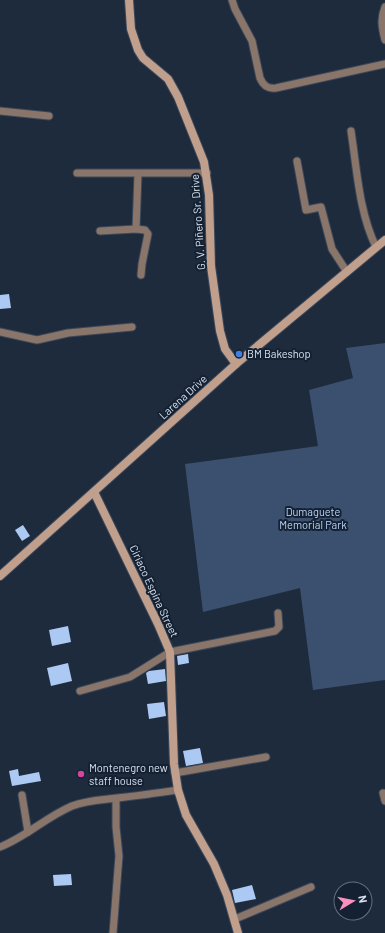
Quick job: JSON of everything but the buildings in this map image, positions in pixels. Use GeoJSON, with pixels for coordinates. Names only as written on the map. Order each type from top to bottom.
{"type":"FeatureCollection","features":[{"type":"Feature","properties":{"kind":"street","name":"G. V. Piñero Sr. Drive"},"geometry":{"type":"LineString","coordinates":[[129,0],[131,29],[138,50],[143,58],[168,79],[173,87],[201,152],[207,173],[210,211],[211,266],[220,331],[225,349],[236,364]]}},
{"type":"Feature","properties":{"kind":"street"},"geometry":{"type":"LineString","coordinates":[[232,0],[235,9],[252,41],[260,78],[266,87],[276,88],[385,64]]}},
{"type":"Feature","properties":{"kind":"street"},"geometry":{"type":"LineString","coordinates":[[385,7],[381,21],[385,40]]}},
{"type":"Feature","properties":{"kind":"street"},"geometry":{"type":"LineString","coordinates":[[0,111],[49,116]]}},
{"type":"Feature","properties":{"kind":"street"},"geometry":{"type":"LineString","coordinates":[[351,131],[364,215],[369,233],[376,247]]}},
{"type":"Feature","properties":{"kind":"street"},"geometry":{"type":"LineString","coordinates":[[297,160],[306,210],[321,207],[332,249],[347,272]]}},
{"type":"Feature","properties":{"kind":"street"},"geometry":{"type":"LineString","coordinates":[[77,173],[207,173]]}},
{"type":"Feature","properties":{"kind":"street"},"geometry":{"type":"LineString","coordinates":[[136,229],[138,174]]}},
{"type":"Feature","properties":{"kind":"street"},"geometry":{"type":"LineString","coordinates":[[100,231],[145,230],[148,234],[141,275]]}},
{"type":"Feature","properties":{"kind":"street","name":"Larena Drive"},"geometry":{"type":"LineString","coordinates":[[0,576],[236,364],[385,240]]}},
{"type":"Feature","properties":{"kind":"street"},"geometry":{"type":"LineString","coordinates":[[0,332],[37,340],[68,333],[132,326]]}},
{"type":"Feature","properties":{"kind":"street","name":"Ciriaco Espina Street"},"geometry":{"type":"LineString","coordinates":[[94,492],[155,617],[170,652],[175,773],[178,790],[186,815],[214,864],[227,895],[238,933]]}},
{"type":"Feature","properties":{"kind":"street"},"geometry":{"type":"LineString","coordinates":[[80,691],[130,678],[170,652],[275,631],[278,629],[279,625],[278,613]]}},
{"type":"Feature","properties":{"kind":"street"},"geometry":{"type":"LineString","coordinates":[[175,773],[266,757]]}},
{"type":"Feature","properties":{"kind":"street"},"geometry":{"type":"LineString","coordinates":[[0,847],[14,842],[72,806],[100,799],[116,799],[178,790]]}},
{"type":"Feature","properties":{"kind":"street"},"geometry":{"type":"LineString","coordinates":[[22,795],[28,832]]}},
{"type":"Feature","properties":{"kind":"street"},"geometry":{"type":"LineString","coordinates":[[113,933],[119,856],[116,827],[116,799]]}},
{"type":"Feature","properties":{"kind":"street"},"geometry":{"type":"LineString","coordinates":[[235,919],[311,887]]}},
{"type":"Feature","properties":{"kind":"green space","name":"Dumaguete Memorial Park"},"geometry":{"type":"Polygon","coordinates":[[[385,343],[385,680],[313,690],[300,588],[203,612],[185,464],[318,446],[309,390],[353,378],[346,348],[385,343]]]}},
{"type":"Feature","properties":{"kind":"place","name":"BM Bakeshop"},"geometry":{"type":"Point","coordinates":[239,354]}},
{"type":"Feature","properties":{"kind":"place","name":"Montenegro new staff house"},"geometry":{"type":"Point","coordinates":[81,774]}}]}
